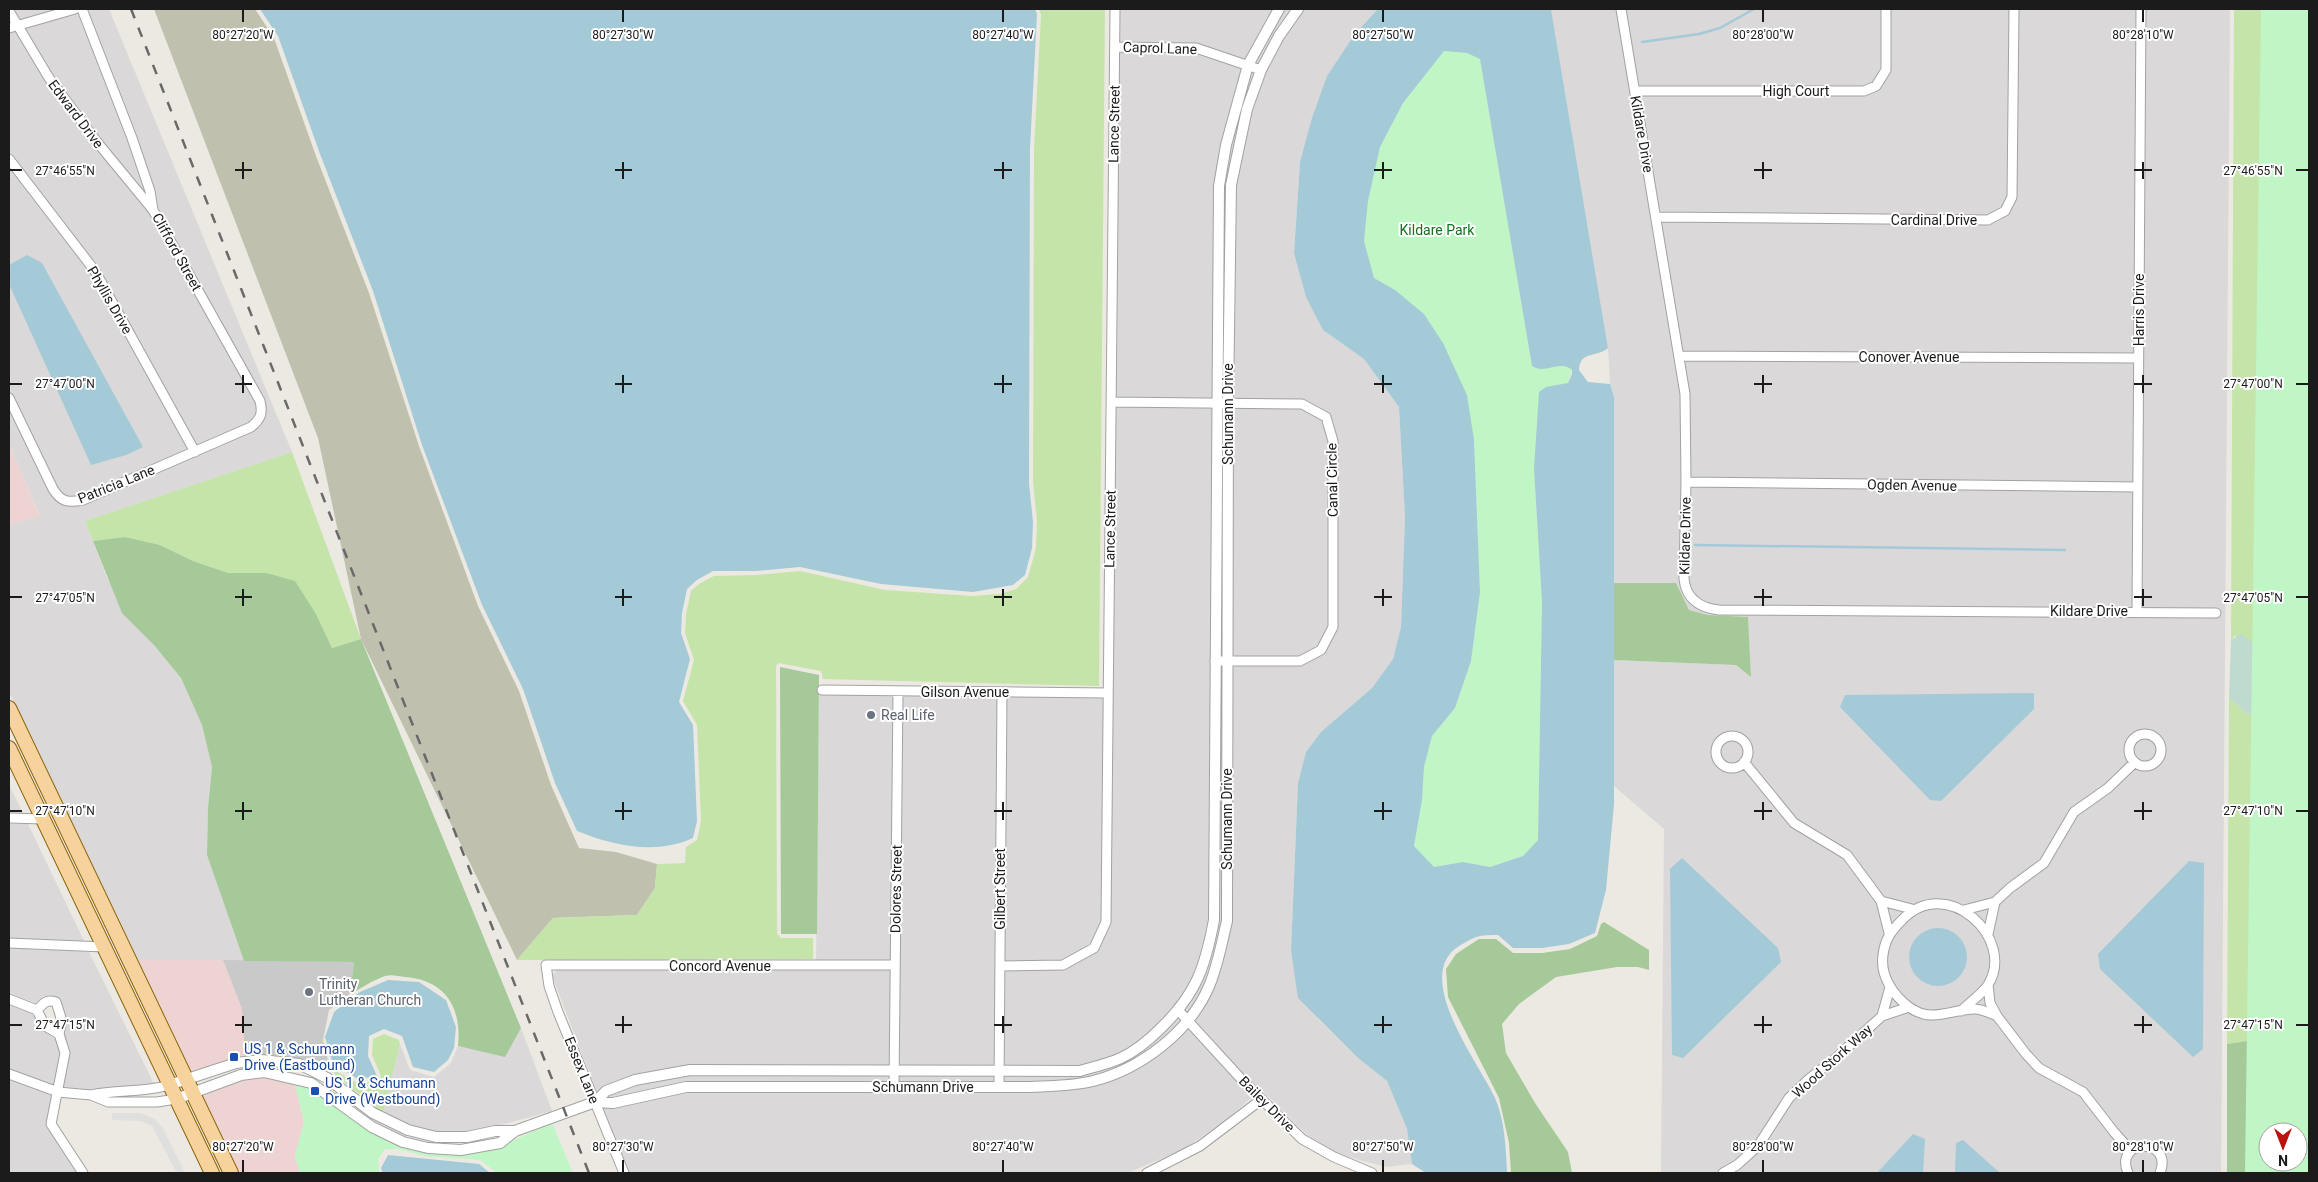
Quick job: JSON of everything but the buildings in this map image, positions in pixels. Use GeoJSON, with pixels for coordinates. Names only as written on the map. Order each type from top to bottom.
{"type":"FeatureCollection","features":[{"type":"Feature","properties":{"kind":"main road"},"geometry":{"type":"LineString","coordinates":[[9,708],[231,1173]]}},
{"type":"Feature","properties":{"kind":"main road"},"geometry":{"type":"LineString","coordinates":[[9,748],[212,1173]]}},
{"type":"Feature","properties":{"kind":"street"},"geometry":{"type":"LineString","coordinates":[[13,27],[75,9]]}},
{"type":"Feature","properties":{"kind":"street","name":"Clifford Street"},"geometry":{"type":"LineString","coordinates":[[82,9],[132,138],[150,191],[153,210],[260,401],[263,411],[258,421],[251,427],[194,452]]}},
{"type":"Feature","properties":{"kind":"street","name":"Lance Street"},"geometry":{"type":"LineString","coordinates":[[1000,966],[1064,965],[1094,948],[1106,922],[1115,9]]}},
{"type":"Feature","properties":{"kind":"street","name":"Schumann Drive"},"geometry":{"type":"LineString","coordinates":[[595,1102],[606,1091],[635,1080],[690,1070],[1080,1071],[1121,1058],[1148,1040],[1179,1011],[1196,985],[1208,953],[1214,920],[1219,186],[1226,145],[1248,65],[1279,9]]}},
{"type":"Feature","properties":{"kind":"street","name":"Schumann Drive"},"geometry":{"type":"LineString","coordinates":[[176,1100],[241,1075],[264,1072],[294,1078],[311,1084],[372,1128],[403,1142],[428,1148],[461,1150],[500,1143],[515,1131],[595,1102],[613,1103],[690,1087],[999,1086],[1071,1085],[1091,1082],[1115,1075],[1157,1050],[1188,1021],[1210,985],[1227,921],[1228,403],[1231,185],[1247,109],[1261,70],[1279,36],[1298,9]]}},
{"type":"Feature","properties":{"kind":"street","name":"Kildare Drive"},"geometry":{"type":"LineString","coordinates":[[1621,9],[1657,217],[1684,394],[1686,482],[1684,583],[1692,598],[1705,608],[1719,610],[2137,611],[2216,613]]}},
{"type":"Feature","properties":{"kind":"street","name":"High Court"},"geometry":{"type":"LineString","coordinates":[[1635,91],[1864,91],[1876,86],[1886,70],[1886,9]]}},
{"type":"Feature","properties":{"kind":"street","name":"Cardinal Drive"},"geometry":{"type":"LineString","coordinates":[[1657,217],[1988,220],[2005,211],[2012,198],[2014,9]]}},
{"type":"Feature","properties":{"kind":"street","name":"Harris Drive"},"geometry":{"type":"LineString","coordinates":[[2137,611],[2141,9]]}},
{"type":"Feature","properties":{"kind":"street","name":"Edward Drive"},"geometry":{"type":"LineString","coordinates":[[9,10],[13,27],[49,78],[97,142],[153,210]]}},
{"type":"Feature","properties":{"kind":"street","name":"Caprol Lane"},"geometry":{"type":"LineString","coordinates":[[1115,47],[1196,48],[1261,70]]}},
{"type":"Feature","properties":{"kind":"street","name":"Phyllis Drive"},"geometry":{"type":"LineString","coordinates":[[9,159],[95,270],[194,452]]}},
{"type":"Feature","properties":{"kind":"street","name":"Conover Avenue"},"geometry":{"type":"LineString","coordinates":[[1679,356],[2138,358]]}},
{"type":"Feature","properties":{"kind":"street","name":"Patricia Lane"},"geometry":{"type":"LineString","coordinates":[[9,398],[59,499],[70,502],[83,500],[194,452]]}},
{"type":"Feature","properties":{"kind":"street","name":"Canal Circle"},"geometry":{"type":"LineString","coordinates":[[1111,402],[1302,404],[1326,417],[1333,441],[1333,627],[1321,650],[1300,661],[1215,661]]}},
{"type":"Feature","properties":{"kind":"street","name":"Ogden Avenue"},"geometry":{"type":"LineString","coordinates":[[1686,482],[2138,487]]}},
{"type":"Feature","properties":{"kind":"street","name":"Gilson Avenue"},"geometry":{"type":"LineString","coordinates":[[822,690],[1108,693]]}},
{"type":"Feature","properties":{"kind":"street","name":"Dolores Street"},"geometry":{"type":"LineString","coordinates":[[894,1086],[898,692]]}},
{"type":"Feature","properties":{"kind":"street","name":"Gilbert Street"},"geometry":{"type":"LineString","coordinates":[[999,1086],[1002,692]]}},
{"type":"Feature","properties":{"kind":"street"},"geometry":{"type":"LineString","coordinates":[[1744,762],[1794,823],[1847,856],[1881,901],[1889,933]]}},
{"type":"Feature","properties":{"kind":"street"},"geometry":{"type":"LineString","coordinates":[[1964,910],[1995,902],[2010,888],[2044,863],[2074,812],[2108,788],[2135,762]]}},
{"type":"Feature","properties":{"kind":"street"},"geometry":{"type":"LineString","coordinates":[[9,818],[43,819]]}},
{"type":"Feature","properties":{"kind":"street"},"geometry":{"type":"LineString","coordinates":[[1881,901],[1912,909]]}},
{"type":"Feature","properties":{"kind":"street"},"geometry":{"type":"LineString","coordinates":[[1997,1016],[1977,1009],[1941,1016],[1924,1014],[1909,1007],[1890,987],[1886,980],[1882,962],[1884,945],[1889,933],[1912,909],[1934,902],[1949,903],[1964,910],[1988,934],[1994,949],[1994,968],[1988,985],[1990,1003],[1997,1016],[2039,1068],[2083,1092],[2108,1126],[2131,1150]]}},
{"type":"Feature","properties":{"kind":"street"},"geometry":{"type":"LineString","coordinates":[[1988,934],[1995,902]]}},
{"type":"Feature","properties":{"kind":"street"},"geometry":{"type":"LineString","coordinates":[[9,943],[104,947]]}},
{"type":"Feature","properties":{"kind":"street","name":"Concord Avenue"},"geometry":{"type":"LineString","coordinates":[[546,965],[895,965]]}},
{"type":"Feature","properties":{"kind":"street","name":"Essex Lane"},"geometry":{"type":"LineString","coordinates":[[546,965],[549,986],[558,1012],[624,1173]]}},
{"type":"Feature","properties":{"kind":"street"},"geometry":{"type":"LineString","coordinates":[[1961,1011],[1988,985]]}},
{"type":"Feature","properties":{"kind":"street","name":"Wood Stork Way"},"geometry":{"type":"LineString","coordinates":[[1882,1016],[1890,987]]}},
{"type":"Feature","properties":{"kind":"street"},"geometry":{"type":"LineString","coordinates":[[9,999],[37,1010],[45,1026],[59,1034]]}},
{"type":"Feature","properties":{"kind":"street"},"geometry":{"type":"LineString","coordinates":[[37,1010],[44,1002],[49,1000],[56,1002],[62,1021],[59,1034],[65,1053],[51,1124],[83,1173]]}},
{"type":"Feature","properties":{"kind":"street","name":"Wood Stork Way"},"geometry":{"type":"LineString","coordinates":[[1723,1173],[1758,1146],[1789,1098],[1882,1016],[1909,1007]]}},
{"type":"Feature","properties":{"kind":"street","name":"Bailey Drive"},"geometry":{"type":"LineString","coordinates":[[1179,1011],[1302,1139],[1334,1157],[1372,1173]]}},
{"type":"Feature","properties":{"kind":"street","name":"Schumann Drive"},"geometry":{"type":"LineString","coordinates":[[169,1085],[236,1063],[261,1060],[300,1064],[327,1078],[373,1113],[408,1130],[436,1137],[466,1137],[495,1131],[515,1131]]}},
{"type":"Feature","properties":{"kind":"street"},"geometry":{"type":"LineString","coordinates":[[690,1070],[690,1087]]}},
{"type":"Feature","properties":{"kind":"street"},"geometry":{"type":"LineString","coordinates":[[790,1070],[790,1086]]}},
{"type":"Feature","properties":{"kind":"street"},"geometry":{"type":"LineString","coordinates":[[9,1074],[58,1092],[91,1096],[108,1102],[176,1100]]}},
{"type":"Feature","properties":{"kind":"street"},"geometry":{"type":"LineString","coordinates":[[91,1096],[107,1091],[133,1092],[169,1085]]}},
{"type":"Feature","properties":{"kind":"street"},"geometry":{"type":"LineString","coordinates":[[1147,1173],[1200,1146],[1262,1099]]}},
{"type":"Feature","properties":{"kind":"street"},"geometry":{"type":"LineString","coordinates":[[2128,1173],[2126,1162],[2131,1150],[2140,1146],[2147,1146],[2158,1152],[2162,1162],[2160,1173]]}},
{"type":"Feature","properties":{"kind":"shaded area"},"geometry":{"type":"Polygon","coordinates":[[[9,9],[109,9],[292,452],[85,521],[107,578],[154,645],[181,678],[202,725],[212,767],[208,808],[207,855],[244,961],[138,960],[9,692],[9,525],[40,515],[9,444],[9,9]]]}},
{"type":"Feature","properties":{"kind":"shaded area"},"geometry":{"type":"Polygon","coordinates":[[[154,9],[255,9],[274,38],[316,156],[369,293],[419,446],[478,606],[519,691],[551,785],[579,848],[616,852],[657,864],[655,888],[637,915],[553,918],[517,960],[361,639],[318,438],[154,9]]]}},
{"type":"Feature","properties":{"kind":"shaded area"},"geometry":{"type":"Polygon","coordinates":[[[1119,9],[1378,9],[1354,35],[1327,76],[1300,162],[1294,253],[1323,330],[1364,359],[1399,407],[1405,517],[1401,627],[1393,659],[1372,688],[1321,732],[1306,752],[1298,783],[1291,950],[1318,1019],[1358,1058],[1387,1081],[1407,1129],[1412,1164],[1386,1167],[1338,1154],[1308,1136],[1261,1089],[1228,1118],[1184,1149],[1127,1173],[628,1173],[552,976],[559,967],[816,969],[819,694],[1113,698],[1119,9]]]}},
{"type":"Feature","properties":{"kind":"shaded area"},"geometry":{"type":"Polygon","coordinates":[[[1551,9],[2230,9],[2221,1173],[1661,1173],[1664,829],[1614,786],[1614,660],[1736,665],[1751,677],[1748,617],[1708,615],[1689,610],[1676,583],[1614,583],[1614,397],[1610,384],[1608,348],[1551,9]]]}},
{"type":"Feature","properties":{"kind":"shaded area"},"geometry":{"type":"Polygon","coordinates":[[[9,444],[40,516],[9,525],[9,444]]]}},
{"type":"Feature","properties":{"kind":"shaded area"},"geometry":{"type":"Polygon","coordinates":[[[2241,634],[2254,644],[2275,723],[2246,713],[2229,698],[2231,640],[2241,634]]]}},
{"type":"Feature","properties":{"kind":"shaded area"},"geometry":{"type":"Polygon","coordinates":[[[9,785],[23,813],[9,813],[9,785]]]}},
{"type":"Feature","properties":{"kind":"shaded area"},"geometry":{"type":"Polygon","coordinates":[[[9,824],[28,824],[84,941],[9,938],[9,824]]]}},
{"type":"Feature","properties":{"kind":"shaded area"},"geometry":{"type":"Polygon","coordinates":[[[9,948],[89,952],[154,1084],[133,1088],[107,1087],[94,1090],[63,1087],[70,1054],[64,1035],[66,1022],[63,1005],[60,998],[50,995],[42,997],[36,1003],[9,993],[9,948]]]}},
{"type":"Feature","properties":{"kind":"shaded area"},"geometry":{"type":"Polygon","coordinates":[[[138,960],[223,960],[242,1009],[245,1056],[191,1071],[138,960]]]}},
{"type":"Feature","properties":{"kind":"shaded area"},"geometry":{"type":"Polygon","coordinates":[[[223,960],[354,962],[350,994],[329,1010],[323,1040],[331,1073],[302,1062],[272,1055],[245,1056],[242,1009],[223,960]]]}},
{"type":"Feature","properties":{"kind":"shaded area"},"geometry":{"type":"Polygon","coordinates":[[[9,1005],[33,1014],[41,1029],[55,1039],[60,1053],[54,1085],[9,1069],[9,1005]]]}},
{"type":"Feature","properties":{"kind":"shaded area"},"geometry":{"type":"Polygon","coordinates":[[[521,1028],[552,1111],[483,1130],[456,1134],[433,1132],[408,1126],[383,1113],[400,1044],[410,1070],[434,1077],[451,1063],[458,1046],[505,1056],[521,1028]]]}},
{"type":"Feature","properties":{"kind":"shaded area"},"geometry":{"type":"Polygon","coordinates":[[[264,1078],[295,1084],[304,1122],[295,1156],[300,1173],[240,1173],[203,1096],[242,1080],[264,1078]]]}},
{"type":"Feature","properties":{"kind":"shaded area"},"geometry":{"type":"Polygon","coordinates":[[[9,1080],[52,1096],[47,1127],[77,1173],[9,1173],[9,1080]]]}},
{"type":"Feature","properties":{"kind":"shaded area"},"geometry":{"type":"Polygon","coordinates":[[[112,1113],[141,1113],[155,1119],[162,1127],[185,1173],[177,1173],[152,1126],[140,1121],[112,1120],[112,1113]]]}},
{"type":"Feature","properties":{"kind":"green space"},"geometry":{"type":"Polygon","coordinates":[[[1039,9],[1105,9],[1099,686],[823,679],[821,671],[778,663],[776,666],[777,934],[781,938],[813,938],[813,959],[517,960],[553,918],[637,915],[655,888],[657,864],[685,863],[686,847],[697,840],[701,821],[697,725],[683,701],[694,660],[685,633],[686,614],[691,591],[699,584],[714,576],[800,571],[885,590],[972,596],[1000,594],[1016,589],[1028,577],[1036,548],[1037,521],[1033,482],[1034,149],[1041,15],[1039,9]]]}},
{"type":"Feature","properties":{"kind":"green space"},"geometry":{"type":"Polygon","coordinates":[[[2234,9],[2309,9],[2309,665],[2235,636],[2231,640],[2234,9]]]}},
{"type":"Feature","properties":{"kind":"green space"},"geometry":{"type":"Polygon","coordinates":[[[2261,9],[2309,9],[2309,1173],[2245,1173],[2261,9]]]}},
{"type":"Feature","properties":{"kind":"green space","name":"Kildare Park"},"geometry":{"type":"Polygon","coordinates":[[[1443,51],[1467,53],[1480,58],[1532,366],[1563,366],[1572,370],[1568,383],[1556,386],[1534,469],[1542,602],[1538,840],[1523,856],[1490,867],[1463,862],[1434,867],[1414,846],[1422,800],[1424,767],[1432,736],[1455,708],[1471,661],[1480,592],[1474,440],[1395,290],[1374,278],[1364,241],[1368,201],[1380,147],[1403,103],[1443,51]]]}},
{"type":"Feature","properties":{"kind":"green space"},"geometry":{"type":"Polygon","coordinates":[[[292,452],[361,639],[332,648],[316,614],[266,573],[228,573],[193,561],[160,545],[125,537],[93,541],[85,521],[292,452]]]}},
{"type":"Feature","properties":{"kind":"green space"},"geometry":{"type":"Polygon","coordinates":[[[125,537],[160,545],[193,561],[228,573],[266,573],[295,581],[316,614],[332,648],[361,639],[521,1028],[505,1057],[458,1046],[459,1032],[454,1008],[440,990],[419,979],[387,975],[350,994],[354,962],[244,961],[207,855],[208,808],[212,767],[202,725],[181,678],[154,645],[122,613],[93,541],[125,537]]]}},
{"type":"Feature","properties":{"kind":"green space"},"geometry":{"type":"Polygon","coordinates":[[[1614,583],[1676,583],[1689,610],[1708,615],[1748,617],[1751,677],[1736,665],[1614,660],[1614,583]]]}},
{"type":"Feature","properties":{"kind":"green space"},"geometry":{"type":"Polygon","coordinates":[[[780,667],[819,675],[817,934],[781,934],[780,667]]]}},
{"type":"Feature","properties":{"kind":"green space"},"geometry":{"type":"Polygon","coordinates":[[[2229,698],[2246,713],[2275,723],[2254,1040],[2227,1044],[2229,698]]]}},
{"type":"Feature","properties":{"kind":"green space"},"geometry":{"type":"Polygon","coordinates":[[[1604,922],[1649,950],[1649,970],[1638,967],[1617,967],[1556,977],[1519,1004],[1502,1024],[1506,1053],[1535,1103],[1568,1152],[1572,1173],[1511,1173],[1509,1143],[1499,1098],[1448,997],[1446,969],[1456,954],[1479,939],[1496,939],[1513,953],[1542,953],[1570,949],[1597,936],[1601,924],[1604,922]]]}},
{"type":"Feature","properties":{"kind":"green space"},"geometry":{"type":"Polygon","coordinates":[[[2286,1026],[2301,1122],[2258,1122],[2258,1172],[2308,1172],[2308,1167],[2309,1173],[2227,1173],[2227,1044],[2254,1040],[2286,1026]]]}},
{"type":"Feature","properties":{"kind":"green space"},"geometry":{"type":"Polygon","coordinates":[[[384,1034],[399,1040],[400,1044],[383,1113],[335,1075],[334,1070],[357,1083],[378,1081],[381,1076],[372,1055],[373,1039],[384,1034]]]}},
{"type":"Feature","properties":{"kind":"green space"},"geometry":{"type":"Polygon","coordinates":[[[295,1084],[318,1092],[379,1136],[411,1148],[459,1154],[494,1149],[552,1123],[573,1173],[497,1173],[480,1160],[426,1156],[398,1149],[385,1149],[378,1159],[379,1173],[300,1173],[295,1156],[304,1122],[295,1084]]]}},
{"type":"Feature","properties":{"kind":"water"},"geometry":{"type":"Polygon","coordinates":[[[260,9],[1035,9],[1037,14],[1030,149],[1029,483],[1033,522],[1032,548],[1025,575],[1013,585],[973,592],[881,584],[800,567],[756,571],[713,571],[697,580],[687,589],[682,613],[681,633],[690,659],[679,702],[693,725],[697,821],[693,838],[679,843],[650,847],[606,841],[577,831],[555,783],[523,689],[482,605],[422,445],[373,291],[320,154],[278,36],[260,9]]]}},
{"type":"Feature","properties":{"kind":"water"},"geometry":{"type":"Polygon","coordinates":[[[1378,9],[1551,9],[1608,348],[1582,360],[1579,370],[1588,382],[1610,384],[1614,397],[1614,804],[1606,890],[1595,933],[1569,944],[1542,948],[1513,948],[1498,935],[1477,937],[1459,946],[1446,960],[1442,977],[1445,998],[1453,1020],[1495,1098],[1501,1116],[1507,1173],[1426,1173],[1412,1164],[1407,1129],[1387,1081],[1358,1058],[1298,998],[1291,950],[1298,783],[1306,752],[1321,732],[1372,688],[1393,659],[1401,627],[1405,517],[1399,407],[1364,359],[1323,330],[1306,297],[1294,253],[1300,162],[1312,118],[1327,76],[1354,35],[1378,9]],[[1444,51],[1403,103],[1380,147],[1368,201],[1364,241],[1374,278],[1395,290],[1424,314],[1443,343],[1467,395],[1474,440],[1480,592],[1471,661],[1455,708],[1432,736],[1424,767],[1422,800],[1414,846],[1434,867],[1463,862],[1490,867],[1523,856],[1538,840],[1542,602],[1534,469],[1539,392],[1546,387],[1568,383],[1572,374],[1572,370],[1562,366],[1542,369],[1532,366],[1480,59],[1467,53],[1444,51]]]}},
{"type":"Feature","properties":{"kind":"water"},"geometry":{"type":"Polygon","coordinates":[[[27,255],[42,263],[143,447],[126,455],[91,465],[9,284],[9,265],[27,255]]]}},
{"type":"Feature","properties":{"kind":"water"},"geometry":{"type":"Polygon","coordinates":[[[2034,693],[2034,709],[1941,801],[1930,800],[1840,707],[1845,695],[2034,693]]]}},
{"type":"Feature","properties":{"kind":"water"},"geometry":{"type":"Polygon","coordinates":[[[1682,858],[1778,948],[1781,962],[1683,1058],[1672,1055],[1670,869],[1682,858]]]}},
{"type":"Feature","properties":{"kind":"water"},"geometry":{"type":"Polygon","coordinates":[[[2189,861],[2204,863],[2203,1049],[2193,1057],[2100,969],[2098,954],[2189,861]]]}},
{"type":"Feature","properties":{"kind":"water"},"geometry":{"type":"Polygon","coordinates":[[[1932,928],[1944,928],[1959,936],[1967,951],[1967,963],[1959,978],[1944,986],[1932,986],[1917,978],[1909,963],[1909,951],[1917,936],[1932,928]]]}},
{"type":"Feature","properties":{"kind":"water"},"geometry":{"type":"Polygon","coordinates":[[[388,980],[419,982],[446,1000],[456,1027],[454,1048],[448,1060],[434,1072],[413,1067],[402,1036],[384,1029],[369,1036],[368,1056],[377,1076],[358,1079],[333,1064],[325,1037],[334,1012],[360,992],[388,980]]]}},
{"type":"Feature","properties":{"kind":"water"},"geometry":{"type":"Polygon","coordinates":[[[1913,1134],[1925,1139],[1923,1173],[1877,1173],[1913,1134]]]}},
{"type":"Feature","properties":{"kind":"water"},"geometry":{"type":"Polygon","coordinates":[[[1963,1140],[2000,1173],[1955,1173],[1956,1143],[1963,1140]]]}},
{"type":"Feature","properties":{"kind":"water"},"geometry":{"type":"Polygon","coordinates":[[[388,1155],[479,1164],[490,1173],[383,1173],[381,1168],[388,1155]]]}},
{"type":"Feature","properties":{"kind":"waterway"},"geometry":{"type":"LineString","coordinates":[[1642,42],[1699,34],[1720,28],[1754,9]]}},
{"type":"Feature","properties":{"kind":"waterway"},"geometry":{"type":"LineString","coordinates":[[1695,545],[2065,550]]}},
{"type":"Feature","properties":{"kind":"railway"},"geometry":{"type":"LineString","coordinates":[[131,9],[589,1173]]}},
{"type":"Feature","properties":{"kind":"place","name":"Real Life"},"geometry":{"type":"Point","coordinates":[871,715]}},
{"type":"Feature","properties":{"kind":"place","name":"Trinity Lutheran Church"},"geometry":{"type":"Point","coordinates":[309,992]}},
{"type":"Feature","properties":{"kind":"place","name":"US 1 & Schumann Drive (Eastbound)"},"geometry":{"type":"Point","coordinates":[234,1057]}},
{"type":"Feature","properties":{"kind":"place","name":"US 1 & Schumann Drive (Westbound)"},"geometry":{"type":"Point","coordinates":[315,1091]}}]}
